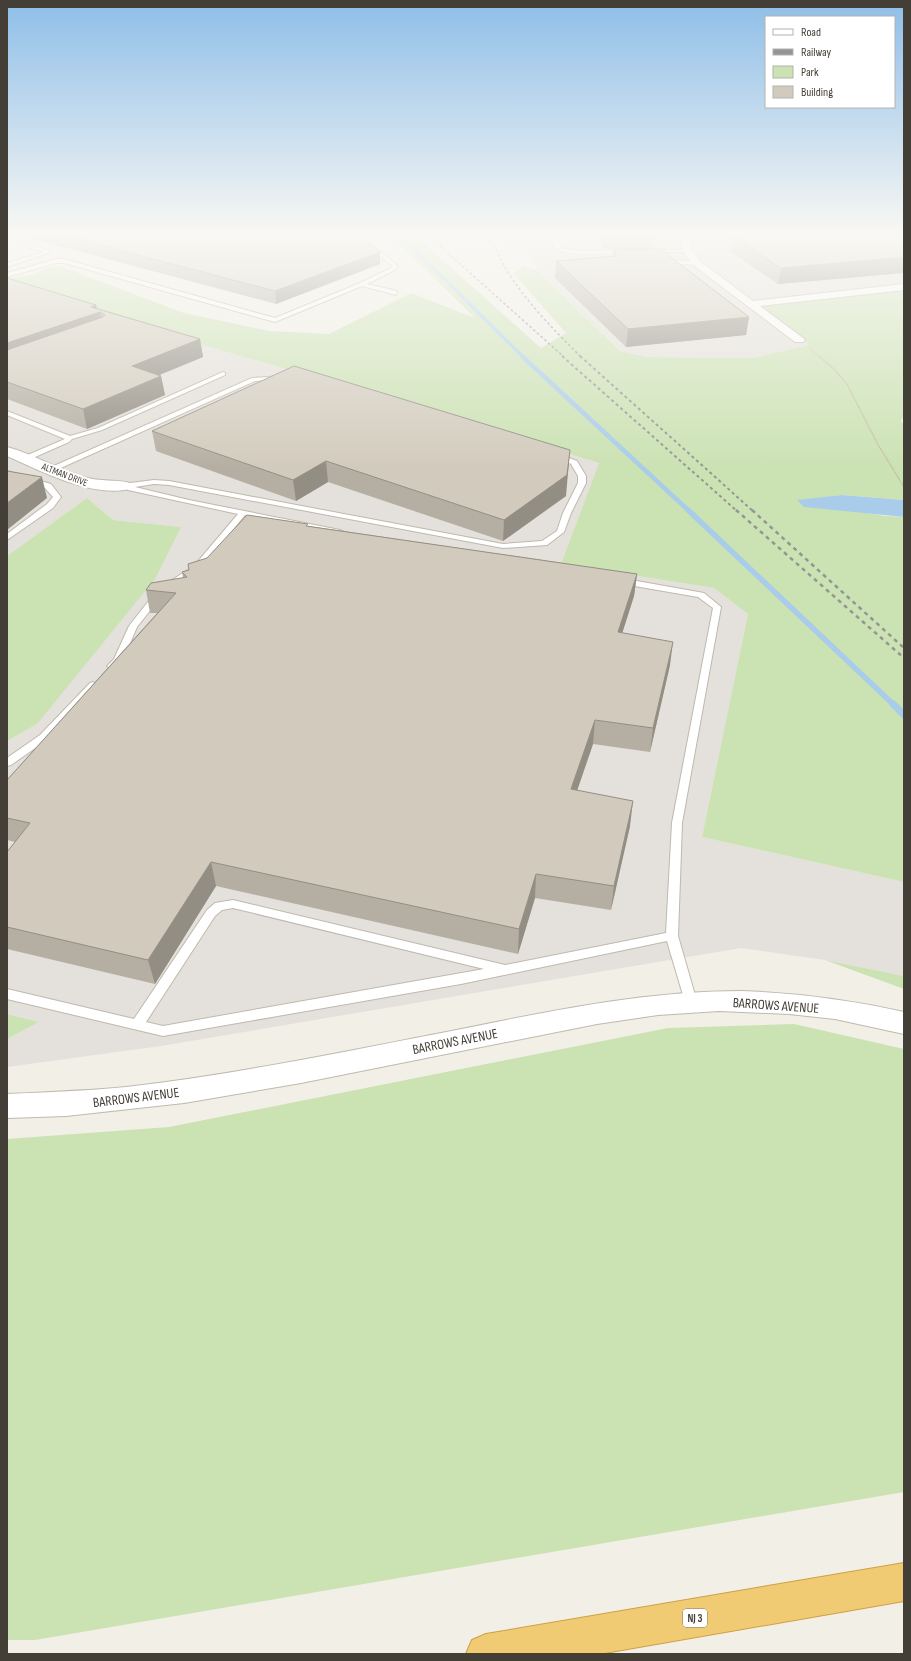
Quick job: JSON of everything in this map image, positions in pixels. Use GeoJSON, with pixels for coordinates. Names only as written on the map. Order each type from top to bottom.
{"type":"FeatureCollection","features":[{"type":"Feature","properties":{"kind":"highway","name":"NJ 3"},"geometry":{"type":"LineString","coordinates":[[486,1654],[904,1582]]}},
{"type":"Feature","properties":{"kind":"street"},"geometry":{"type":"LineString","coordinates":[[763,314],[799,340]]}},
{"type":"Feature","properties":{"kind":"street","name":"ALTMAN DRIVE"},"geometry":{"type":"LineString","coordinates":[[7,451],[93,485],[114,487],[125,486]]}},
{"type":"Feature","properties":{"kind":"street","name":"BARROWS AVENUE"},"geometry":{"type":"LineString","coordinates":[[7,1106],[112,1101],[192,1091],[604,1013],[692,1002],[749,1001],[805,1005],[859,1013],[904,1023]]}},
{"type":"Feature","properties":{"kind":"lane"},"geometry":{"type":"LineString","coordinates":[[252,314],[275,320],[291,314]]}},
{"type":"Feature","properties":{"kind":"lane"},"geometry":{"type":"LineString","coordinates":[[26,459],[67,442],[70,438],[100,429],[223,374]]}},
{"type":"Feature","properties":{"kind":"lane"},"geometry":{"type":"LineString","coordinates":[[51,469],[254,379],[292,378]]}},
{"type":"Feature","properties":{"kind":"lane"},"geometry":{"type":"LineString","coordinates":[[7,413],[70,438]]}},
{"type":"Feature","properties":{"kind":"lane"},"geometry":{"type":"LineString","coordinates":[[125,486],[154,482],[169,483],[503,546],[544,543],[560,532],[582,483],[582,476],[574,463],[549,453]]}},
{"type":"Feature","properties":{"kind":"lane"},"geometry":{"type":"LineString","coordinates":[[7,472],[48,486],[56,497],[50,506],[7,538]]}},
{"type":"Feature","properties":{"kind":"lane"},"geometry":{"type":"LineString","coordinates":[[125,486],[189,502],[353,534]]}},
{"type":"Feature","properties":{"kind":"lane"},"geometry":{"type":"LineString","coordinates":[[7,763],[44,737],[118,660],[133,626],[161,591],[197,568],[243,513]]}},
{"type":"Feature","properties":{"kind":"lane"},"geometry":{"type":"LineString","coordinates":[[609,580],[702,595],[717,607],[677,822],[672,936],[692,1002]]}},
{"type":"Feature","properties":{"kind":"lane"},"geometry":{"type":"LineString","coordinates":[[137,1025],[211,913],[219,906],[233,904],[506,970]]}},
{"type":"Feature","properties":{"kind":"lane"},"geometry":{"type":"LineString","coordinates":[[7,994],[163,1031],[506,970],[672,936]]}},
{"type":"Feature","properties":{"kind":"path"},"geometry":{"type":"LineString","coordinates":[[799,340],[833,368],[847,384],[894,474],[904,487]]}},
{"type":"Feature","properties":{"kind":"shaded area"},"geometry":{"type":"Polygon","coordinates":[[[7,314],[92,314],[383,397],[599,463],[561,564],[714,588],[748,614],[702,837],[904,882],[904,976],[825,960],[741,948],[161,1046],[7,1067],[7,1039],[39,1022],[7,1014],[7,741],[37,724],[180,527],[113,520],[87,498],[7,556],[7,314]]]}},
{"type":"Feature","properties":{"kind":"shaded area"},"geometry":{"type":"Polygon","coordinates":[[[582,314],[767,314],[809,345],[753,358],[646,357],[620,351],[582,314]]]}},
{"type":"Feature","properties":{"kind":"green space"},"geometry":{"type":"Polygon","coordinates":[[[93,314],[186,314],[269,331],[329,334],[370,314],[464,314],[475,318],[470,314],[503,314],[541,348],[566,333],[549,314],[582,314],[620,351],[646,357],[753,358],[809,345],[767,314],[904,314],[904,415],[901,421],[904,425],[904,500],[842,495],[797,501],[885,516],[904,517],[904,882],[702,837],[748,614],[714,588],[561,564],[599,463],[383,397],[93,314]]]}},
{"type":"Feature","properties":{"kind":"green space"},"geometry":{"type":"Polygon","coordinates":[[[87,498],[113,520],[181,527],[155,579],[37,724],[7,741],[7,556],[87,498]]]}},
{"type":"Feature","properties":{"kind":"green space"},"geometry":{"type":"Polygon","coordinates":[[[825,960],[904,976],[904,989],[825,960]]]}},
{"type":"Feature","properties":{"kind":"green space"},"geometry":{"type":"Polygon","coordinates":[[[7,1014],[39,1022],[7,1039],[7,1014]]]}},
{"type":"Feature","properties":{"kind":"green space"},"geometry":{"type":"Polygon","coordinates":[[[794,1024],[904,1049],[904,1492],[35,1640],[7,1640],[7,1139],[169,1127],[668,1028],[794,1024]]]}},
{"type":"Feature","properties":{"kind":"water"},"geometry":{"type":"Polygon","coordinates":[[[842,495],[904,500],[904,517],[804,507],[797,500],[842,495]]]}},
{"type":"Feature","properties":{"kind":"building"},"geometry":{"type":"Polygon","coordinates":[[[7,314],[95,314],[7,343],[7,314]]]}},
{"type":"Feature","properties":{"kind":"building"},"geometry":{"type":"Polygon","coordinates":[[[103,314],[113,314],[200,339],[132,366],[161,376],[83,409],[7,382],[7,350],[103,317],[105,315],[103,314]]]}},
{"type":"Feature","properties":{"kind":"building"},"geometry":{"type":"Polygon","coordinates":[[[612,314],[744,314],[749,317],[628,329],[612,314]]]}},
{"type":"Feature","properties":{"kind":"building"},"geometry":{"type":"Polygon","coordinates":[[[294,366],[570,450],[567,475],[504,520],[326,461],[293,480],[152,431],[294,366]]]}},
{"type":"Feature","properties":{"kind":"building"},"geometry":{"type":"Polygon","coordinates":[[[7,471],[42,477],[7,503],[7,471]]]}},
{"type":"Feature","properties":{"kind":"building"},"geometry":{"type":"Polygon","coordinates":[[[247,515],[308,524],[306,526],[637,574],[618,632],[673,642],[653,728],[595,720],[571,789],[633,801],[614,886],[536,874],[519,929],[211,862],[148,960],[7,927],[7,852],[30,823],[7,818],[7,780],[176,593],[146,590],[151,583],[187,577],[182,572],[189,570],[188,564],[207,558],[247,515]]]}},
{"type":"Feature","properties":{"kind":"waterway"},"geometry":{"type":"LineString","coordinates":[[479,314],[523,357]]}},
{"type":"Feature","properties":{"kind":"waterway"},"geometry":{"type":"LineString","coordinates":[[522,356],[689,511]]}},
{"type":"Feature","properties":{"kind":"waterway"},"geometry":{"type":"LineString","coordinates":[[688,510],[894,705]]}},
{"type":"Feature","properties":{"kind":"waterway"},"geometry":{"type":"LineString","coordinates":[[894,705],[904,715]]}},
{"type":"Feature","properties":{"kind":"railway"},"geometry":{"type":"LineString","coordinates":[[515,314],[564,357]]}},
{"type":"Feature","properties":{"kind":"railway"},"geometry":{"type":"LineString","coordinates":[[540,314],[580,356]]}},
{"type":"Feature","properties":{"kind":"railway"},"geometry":{"type":"LineString","coordinates":[[562,356],[737,511]]}},
{"type":"Feature","properties":{"kind":"railway"},"geometry":{"type":"LineString","coordinates":[[580,356],[753,511]]}},
{"type":"Feature","properties":{"kind":"railway"},"geometry":{"type":"LineString","coordinates":[[736,510],[904,658]]}},
{"type":"Feature","properties":{"kind":"railway"},"geometry":{"type":"LineString","coordinates":[[752,510],[904,648]]}}]}
